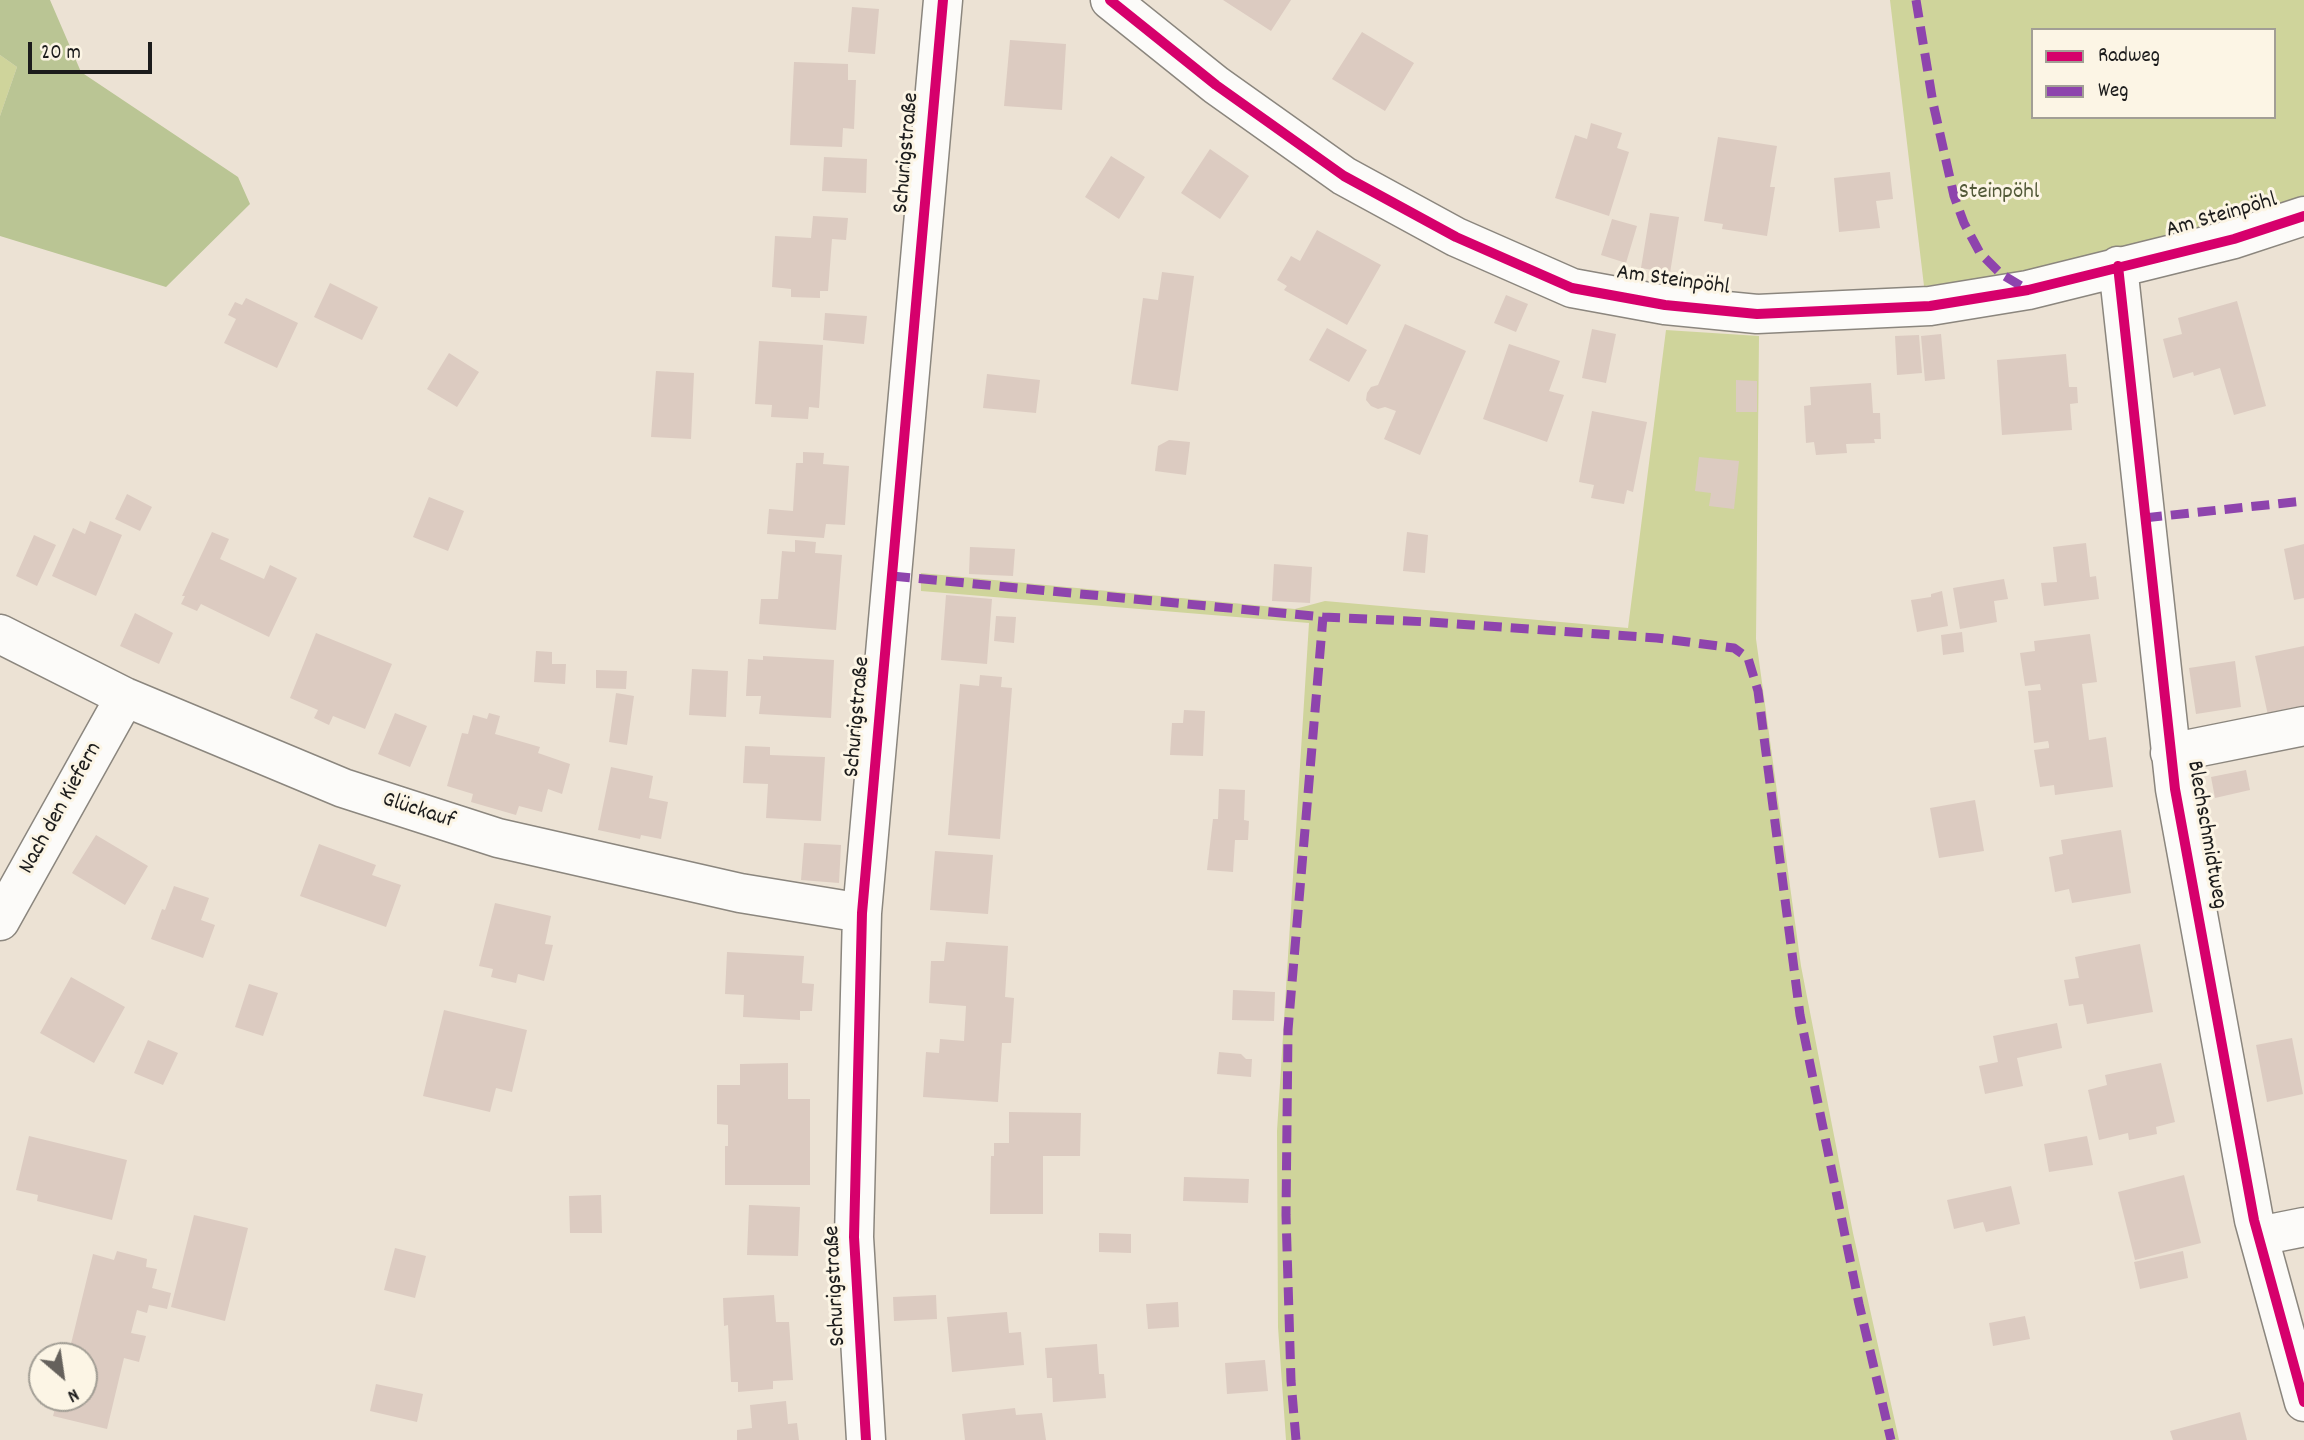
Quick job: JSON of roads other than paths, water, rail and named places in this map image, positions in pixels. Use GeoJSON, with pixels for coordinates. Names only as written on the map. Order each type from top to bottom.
{"type":"FeatureCollection","features":[{"type":"Feature","properties":{"kind":"street","name":"Schurigstraße"},"geometry":{"type":"LineString","coordinates":[[866,1440],[854,1237],[862,913],[943,0]]}},
{"type":"Feature","properties":{"kind":"street","name":"Am Steinpöhl"},"geometry":{"type":"LineString","coordinates":[[1110,0],[1216,85],[1344,176],[1455,237],[1572,288],[1665,304],[1757,314],[1930,306],[2028,290],[2234,239],[2304,216]]}},
{"type":"Feature","properties":{"kind":"street","name":"Blechschmidtweg"},"geometry":{"type":"LineString","coordinates":[[2118,266],[2170,753],[2182,829],[2259,1236],[2304,1402]]}},
{"type":"Feature","properties":{"kind":"street","name":"Glückauf"},"geometry":{"type":"LineString","coordinates":[[0,634],[125,698],[343,788],[498,838],[727,891],[862,913]]}},
{"type":"Feature","properties":{"kind":"street","name":"Nach den Kiefern"},"geometry":{"type":"LineString","coordinates":[[0,921],[125,698]]}},
{"type":"Feature","properties":{"kind":"street","name":"Blechschmidtweg"},"geometry":{"type":"LineString","coordinates":[[2170,753],[2304,726]]}},
{"type":"Feature","properties":{"kind":"street"},"geometry":{"type":"LineString","coordinates":[[2259,1236],[2304,1227]]}},
{"type":"Feature","properties":{"kind":"park label","name":"Steinpöhl"},"geometry":{"type":"Point","coordinates":[1999,194]}}]}
